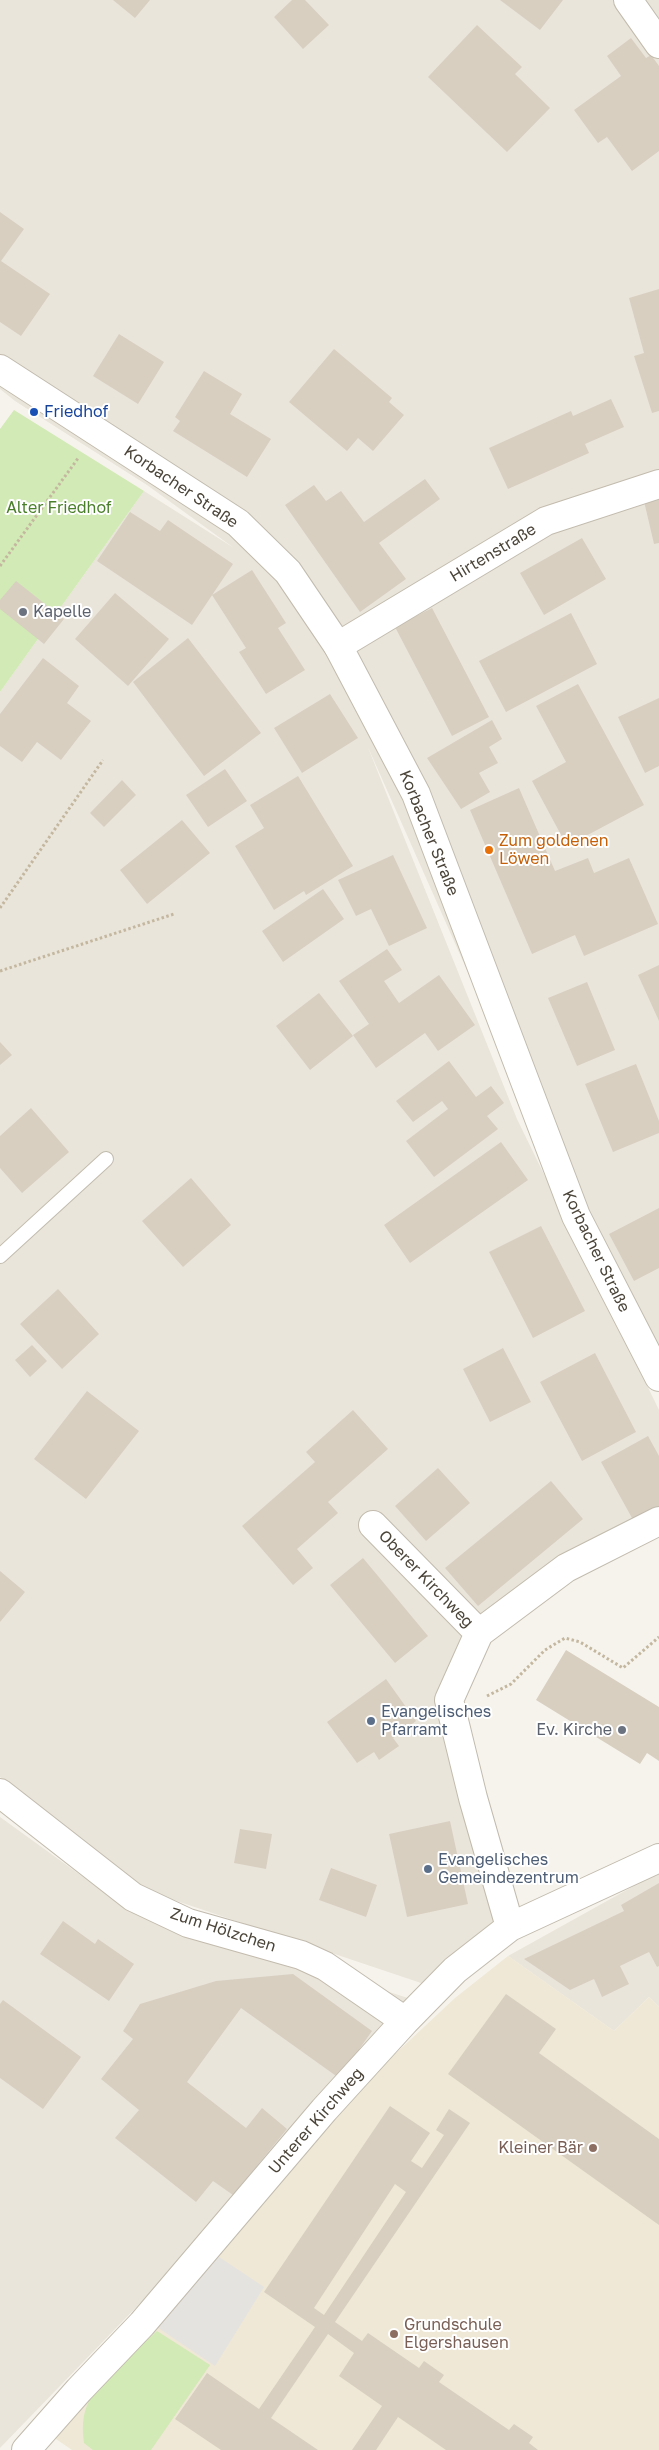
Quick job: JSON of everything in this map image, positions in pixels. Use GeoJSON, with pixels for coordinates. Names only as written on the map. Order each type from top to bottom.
{"type":"FeatureCollection","features":[{"type":"Feature","properties":{"kind":"street"},"geometry":{"type":"LineString","coordinates":[[628,0],[659,44]]}},
{"type":"Feature","properties":{"kind":"street","name":"Korbacher Straße"},"geometry":{"type":"LineString","coordinates":[[0,369],[108,437],[238,523],[288,572],[338,646],[416,794],[576,1216],[658,1374]]}},
{"type":"Feature","properties":{"kind":"street","name":"Hirtenstraße"},"geometry":{"type":"LineString","coordinates":[[338,646],[546,521],[659,484]]}},
{"type":"Feature","properties":{"kind":"street","name":"Oberer Kirchweg"},"geometry":{"type":"LineString","coordinates":[[449,1700],[479,1634],[566,1568],[659,1521]]}},
{"type":"Feature","properties":{"kind":"street","name":"Oberer Kirchweg"},"geometry":{"type":"LineString","coordinates":[[373,1525],[479,1634]]}},
{"type":"Feature","properties":{"kind":"street"},"geometry":{"type":"LineString","coordinates":[[449,1700],[473,1798],[510,1927]]}},
{"type":"Feature","properties":{"kind":"street","name":"Zum Hölzchen"},"geometry":{"type":"LineString","coordinates":[[0,1793],[132,1897],[188,1923],[302,1955],[325,1966],[405,2021]]}},
{"type":"Feature","properties":{"kind":"street","name":"Unterer Kirchweg"},"geometry":{"type":"LineString","coordinates":[[26,2450],[79,2390],[142,2324],[324,2110],[405,2021],[455,1970],[510,1927],[659,1858]]}},
{"type":"Feature","properties":{"kind":"lane"},"geometry":{"type":"LineString","coordinates":[[0,1256],[106,1159]]}},
{"type":"Feature","properties":{"kind":"path"},"geometry":{"type":"LineString","coordinates":[[0,566],[79,457],[108,437]]}},
{"type":"Feature","properties":{"kind":"path"},"geometry":{"type":"LineString","coordinates":[[0,908],[103,760]]}},
{"type":"Feature","properties":{"kind":"path"},"geometry":{"type":"LineString","coordinates":[[0,971],[174,914]]}},
{"type":"Feature","properties":{"kind":"path"},"geometry":{"type":"LineString","coordinates":[[449,1700],[482,1698],[511,1684],[545,1650],[565,1638],[580,1642],[623,1668],[659,1637]]}},
{"type":"Feature","properties":{"kind":"shaded area"},"geometry":{"type":"Polygon","coordinates":[[[0,0],[659,0],[659,1377],[576,1216],[367,745],[517,1119],[659,1410],[659,1517],[482,1619],[437,1704],[498,1921],[424,1984],[138,1888],[0,1777],[0,692],[144,491],[234,548],[147,485],[15,401],[0,389],[0,0]]]}},
{"type":"Feature","properties":{"kind":"shaded area"},"geometry":{"type":"Polygon","coordinates":[[[0,1817],[126,1908],[411,1999],[234,2206],[0,2448],[0,1817]]]}},
{"type":"Feature","properties":{"kind":"shaded area"},"geometry":{"type":"Polygon","coordinates":[[[659,1872],[659,2007],[649,1997],[614,2031],[508,1956],[659,1872]]]}},
{"type":"Feature","properties":{"kind":"shaded area","name":"Grundschule Elgershausen"},"geometry":{"type":"Polygon","coordinates":[[[508,1956],[614,2031],[649,1997],[659,2007],[659,2450],[72,2450],[40,2428],[394,2055],[455,1998],[508,1956]]]}},
{"type":"Feature","properties":{"kind":"shaded area"},"geometry":{"type":"Polygon","coordinates":[[[216,2255],[264,2287],[215,2366],[157,2327],[216,2255]]]}},
{"type":"Feature","properties":{"kind":"green space","name":"Alter Friedhof"},"geometry":{"type":"Polygon","coordinates":[[[14,410],[144,491],[0,692],[0,429],[14,410]]]}},
{"type":"Feature","properties":{"kind":"green space"},"geometry":{"type":"Polygon","coordinates":[[[157,2331],[210,2365],[151,2450],[93,2450],[84,2443],[83,2438],[84,2417],[89,2401],[102,2383],[157,2331]]]}},
{"type":"Feature","properties":{"kind":"building"},"geometry":{"type":"Polygon","coordinates":[[[113,0],[150,0],[135,18],[113,0]]]}},
{"type":"Feature","properties":{"kind":"building"},"geometry":{"type":"Polygon","coordinates":[[[292,0],[305,0],[329,25],[303,49],[274,17],[292,0]]]}},
{"type":"Feature","properties":{"kind":"building"},"geometry":{"type":"Polygon","coordinates":[[[500,0],[563,0],[540,30],[500,0]]]}},
{"type":"Feature","properties":{"kind":"building"},"geometry":{"type":"Polygon","coordinates":[[[477,25],[522,67],[515,74],[550,108],[507,152],[428,77],[477,25]]]}},
{"type":"Feature","properties":{"kind":"building"},"geometry":{"type":"Polygon","coordinates":[[[631,38],[646,58],[651,55],[659,66],[659,151],[632,171],[607,137],[598,143],[574,110],[621,76],[607,56],[631,38]]]}},
{"type":"Feature","properties":{"kind":"building"},"geometry":{"type":"Polygon","coordinates":[[[0,212],[24,229],[1,261],[50,294],[21,336],[0,322],[0,212]]]}},
{"type":"Feature","properties":{"kind":"building"},"geometry":{"type":"Polygon","coordinates":[[[659,289],[659,411],[652,413],[634,356],[644,353],[629,298],[659,289]]]}},
{"type":"Feature","properties":{"kind":"building"},"geometry":{"type":"Polygon","coordinates":[[[119,334],[164,362],[138,404],[93,376],[119,334]]]}},
{"type":"Feature","properties":{"kind":"building"},"geometry":{"type":"Polygon","coordinates":[[[334,349],[392,398],[389,402],[404,415],[373,451],[358,438],[347,451],[289,402],[334,349]]]}},
{"type":"Feature","properties":{"kind":"building"},"geometry":{"type":"Polygon","coordinates":[[[204,371],[242,394],[230,414],[271,439],[247,477],[173,431],[180,421],[175,417],[204,371]]]}},
{"type":"Feature","properties":{"kind":"building"},"geometry":{"type":"Polygon","coordinates":[[[611,399],[624,427],[585,444],[589,453],[508,489],[489,448],[571,411],[573,416],[611,399]]]}},
{"type":"Feature","properties":{"kind":"building"},"geometry":{"type":"Polygon","coordinates":[[[425,479],[440,499],[379,543],[406,579],[360,612],[285,505],[314,485],[326,501],[341,491],[364,522],[425,479]]]}},
{"type":"Feature","properties":{"kind":"building"},"geometry":{"type":"Polygon","coordinates":[[[659,493],[659,543],[654,544],[643,497],[659,493]]]}},
{"type":"Feature","properties":{"kind":"building"},"geometry":{"type":"Polygon","coordinates":[[[130,512],[160,531],[168,520],[233,564],[192,625],[97,561],[130,512]]]}},
{"type":"Feature","properties":{"kind":"building"},"geometry":{"type":"Polygon","coordinates":[[[582,538],[606,579],[544,615],[520,573],[582,538]]]}},
{"type":"Feature","properties":{"kind":"building"},"geometry":{"type":"Polygon","coordinates":[[[252,570],[286,623],[278,628],[305,670],[266,694],[239,652],[246,648],[212,595],[252,570]]]}},
{"type":"Feature","properties":{"kind":"building"},"geometry":{"type":"Polygon","coordinates":[[[16,581],[64,619],[44,644],[0,609],[0,600],[16,581]]]}},
{"type":"Feature","properties":{"kind":"building"},"geometry":{"type":"Polygon","coordinates":[[[115,593],[169,639],[128,686],[75,639],[115,593]]]}},
{"type":"Feature","properties":{"kind":"building"},"geometry":{"type":"Polygon","coordinates":[[[432,608],[489,717],[452,736],[395,627],[432,608]]]}},
{"type":"Feature","properties":{"kind":"building"},"geometry":{"type":"Polygon","coordinates":[[[571,613],[597,664],[506,712],[479,661],[571,613]]]}},
{"type":"Feature","properties":{"kind":"building"},"geometry":{"type":"Polygon","coordinates":[[[188,638],[261,733],[204,776],[133,682],[188,638]]]}},
{"type":"Feature","properties":{"kind":"building"},"geometry":{"type":"Polygon","coordinates":[[[43,658],[79,686],[67,703],[91,721],[61,760],[37,742],[22,762],[0,746],[0,714],[43,658]]]}},
{"type":"Feature","properties":{"kind":"building"},"geometry":{"type":"Polygon","coordinates":[[[578,684],[644,805],[567,846],[532,781],[566,762],[536,706],[578,684]]]}},
{"type":"Feature","properties":{"kind":"building"},"geometry":{"type":"Polygon","coordinates":[[[330,694],[358,738],[302,773],[274,728],[330,694]]]}},
{"type":"Feature","properties":{"kind":"building"},"geometry":{"type":"Polygon","coordinates":[[[659,698],[659,766],[645,773],[618,717],[659,698]]]}},
{"type":"Feature","properties":{"kind":"building"},"geometry":{"type":"Polygon","coordinates":[[[492,720],[502,739],[489,747],[498,763],[479,773],[490,792],[461,809],[427,758],[492,720]]]}},
{"type":"Feature","properties":{"kind":"building"},"geometry":{"type":"Polygon","coordinates":[[[225,769],[247,801],[208,827],[186,795],[225,769]]]}},
{"type":"Feature","properties":{"kind":"building"},"geometry":{"type":"Polygon","coordinates":[[[298,776],[353,866],[306,895],[304,891],[274,910],[235,846],[264,828],[250,805],[298,776]]]}},
{"type":"Feature","properties":{"kind":"building"},"geometry":{"type":"Polygon","coordinates":[[[122,780],[136,795],[104,827],[90,813],[122,780]]]}},
{"type":"Feature","properties":{"kind":"building"},"geometry":{"type":"Polygon","coordinates":[[[519,788],[555,871],[588,858],[594,873],[629,858],[658,924],[584,956],[575,935],[532,954],[470,810],[519,788]]]}},
{"type":"Feature","properties":{"kind":"building"},"geometry":{"type":"Polygon","coordinates":[[[182,820],[210,853],[147,904],[120,870],[182,820]]]}},
{"type":"Feature","properties":{"kind":"building"},"geometry":{"type":"Polygon","coordinates":[[[393,855],[427,928],[389,946],[371,909],[356,916],[338,880],[393,855]]]}},
{"type":"Feature","properties":{"kind":"building"},"geometry":{"type":"Polygon","coordinates":[[[323,889],[344,919],[283,962],[262,931],[323,889]]]}},
{"type":"Feature","properties":{"kind":"building"},"geometry":{"type":"Polygon","coordinates":[[[387,949],[402,970],[384,981],[399,1003],[439,975],[475,1025],[438,1051],[425,1033],[376,1068],[353,1035],[369,1024],[339,981],[387,949]]]}},
{"type":"Feature","properties":{"kind":"building"},"geometry":{"type":"Polygon","coordinates":[[[659,965],[659,1021],[638,975],[659,965]]]}},
{"type":"Feature","properties":{"kind":"building"},"geometry":{"type":"Polygon","coordinates":[[[587,982],[615,1050],[577,1066],[548,998],[587,982]]]}},
{"type":"Feature","properties":{"kind":"building"},"geometry":{"type":"Polygon","coordinates":[[[319,993],[353,1036],[310,1070],[276,1026],[319,993]]]}},
{"type":"Feature","properties":{"kind":"building"},"geometry":{"type":"Polygon","coordinates":[[[0,1042],[12,1055],[0,1065],[0,1042]]]}},
{"type":"Feature","properties":{"kind":"building"},"geometry":{"type":"Polygon","coordinates":[[[449,1061],[476,1097],[491,1086],[504,1103],[487,1116],[498,1129],[434,1177],[406,1141],[448,1109],[442,1101],[413,1122],[396,1101],[449,1061]]]}},
{"type":"Feature","properties":{"kind":"building"},"geometry":{"type":"Polygon","coordinates":[[[636,1064],[659,1121],[659,1133],[613,1152],[585,1084],[636,1064]]]}},
{"type":"Feature","properties":{"kind":"building"},"geometry":{"type":"Polygon","coordinates":[[[31,1108],[69,1152],[22,1193],[0,1168],[0,1136],[31,1108]]]}},
{"type":"Feature","properties":{"kind":"building"},"geometry":{"type":"Polygon","coordinates":[[[501,1142],[528,1180],[410,1263],[384,1225],[501,1142]]]}},
{"type":"Feature","properties":{"kind":"building"},"geometry":{"type":"Polygon","coordinates":[[[191,1178],[231,1225],[183,1267],[142,1221],[191,1178]]]}},
{"type":"Feature","properties":{"kind":"building"},"geometry":{"type":"Polygon","coordinates":[[[659,1208],[659,1268],[634,1281],[609,1234],[659,1208]]]}},
{"type":"Feature","properties":{"kind":"building"},"geometry":{"type":"Polygon","coordinates":[[[541,1226],[585,1311],[533,1338],[489,1252],[541,1226]]]}},
{"type":"Feature","properties":{"kind":"building"},"geometry":{"type":"Polygon","coordinates":[[[58,1289],[99,1334],[62,1369],[20,1324],[58,1289]]]}},
{"type":"Feature","properties":{"kind":"building"},"geometry":{"type":"Polygon","coordinates":[[[32,1345],[47,1361],[30,1377],[15,1360],[32,1345]]]}},
{"type":"Feature","properties":{"kind":"building"},"geometry":{"type":"Polygon","coordinates":[[[503,1348],[531,1402],[490,1422],[463,1369],[503,1348]]]}},
{"type":"Feature","properties":{"kind":"building"},"geometry":{"type":"Polygon","coordinates":[[[595,1353],[636,1432],[582,1461],[540,1382],[595,1353]]]}},
{"type":"Feature","properties":{"kind":"building"},"geometry":{"type":"Polygon","coordinates":[[[87,1391],[139,1431],[86,1499],[34,1459],[87,1391]]]}},
{"type":"Feature","properties":{"kind":"building"},"geometry":{"type":"Polygon","coordinates":[[[353,1410],[388,1449],[328,1502],[338,1513],[297,1549],[313,1568],[293,1585],[242,1526],[315,1462],[306,1452],[353,1410]]]}},
{"type":"Feature","properties":{"kind":"building"},"geometry":{"type":"Polygon","coordinates":[[[648,1436],[659,1456],[659,1514],[637,1527],[601,1462],[648,1436]]]}},
{"type":"Feature","properties":{"kind":"building"},"geometry":{"type":"Polygon","coordinates":[[[438,1468],[470,1503],[426,1541],[395,1506],[438,1468]]]}},
{"type":"Feature","properties":{"kind":"building"},"geometry":{"type":"Polygon","coordinates":[[[551,1481],[583,1519],[478,1606],[445,1568],[551,1481]]]}},
{"type":"Feature","properties":{"kind":"building"},"geometry":{"type":"Polygon","coordinates":[[[363,1558],[428,1636],[395,1663],[330,1585],[363,1558]]]}},
{"type":"Feature","properties":{"kind":"building"},"geometry":{"type":"Polygon","coordinates":[[[0,1571],[25,1592],[0,1622],[0,1571]]]}},
{"type":"Feature","properties":{"kind":"building","name":"Ev. Kirche"},"geometry":{"type":"Polygon","coordinates":[[[566,1650],[659,1707],[659,1761],[647,1753],[640,1764],[536,1700],[566,1650]]]}},
{"type":"Feature","properties":{"kind":"building","name":"Evangelisches Pfarramt"},"geometry":{"type":"Polygon","coordinates":[[[386,1679],[416,1721],[393,1738],[399,1746],[379,1760],[374,1752],[357,1763],[327,1722],[386,1679]]]}},
{"type":"Feature","properties":{"kind":"building","name":"Evangelisches Gemeindezentrum"},"geometry":{"type":"Polygon","coordinates":[[[450,1821],[468,1904],[407,1917],[389,1834],[450,1821]]]}},
{"type":"Feature","properties":{"kind":"building"},"geometry":{"type":"Polygon","coordinates":[[[240,1829],[272,1834],[266,1869],[234,1863],[240,1829]]]}},
{"type":"Feature","properties":{"kind":"building"},"geometry":{"type":"Polygon","coordinates":[[[331,1868],[377,1885],[366,1917],[319,1900],[331,1868]]]}},
{"type":"Feature","properties":{"kind":"building"},"geometry":{"type":"Polygon","coordinates":[[[659,1883],[659,1966],[657,1967],[649,1952],[620,1966],[629,1984],[602,1997],[594,1979],[570,1990],[524,1959],[624,1911],[621,1905],[659,1883]]]}},
{"type":"Feature","properties":{"kind":"building"},"geometry":{"type":"Polygon","coordinates":[[[63,1921],[95,1944],[98,1939],[134,1964],[109,2001],[40,1954],[63,1921]]]}},
{"type":"Feature","properties":{"kind":"building"},"geometry":{"type":"Polygon","coordinates":[[[293,1974],[372,2031],[339,2078],[241,2008],[187,2082],[246,2128],[262,2108],[287,2129],[233,2195],[213,2181],[196,2202],[115,2138],[139,2110],[101,2079],[133,2039],[123,2031],[140,2004],[216,1981],[293,1974]]]}},
{"type":"Feature","properties":{"kind":"building"},"geometry":{"type":"Polygon","coordinates":[[[506,1994],[556,2029],[539,2053],[659,2139],[659,2225],[448,2074],[506,1994]]]}},
{"type":"Feature","properties":{"kind":"building"},"geometry":{"type":"Polygon","coordinates":[[[3,2000],[81,2057],[43,2109],[0,2078],[0,2004],[3,2000]]]}},
{"type":"Feature","properties":{"kind":"building"},"geometry":{"type":"Polygon","coordinates":[[[390,2106],[430,2133],[411,2161],[422,2168],[444,2135],[436,2130],[449,2109],[470,2123],[335,2322],[362,2341],[368,2333],[419,2368],[424,2361],[444,2375],[439,2382],[509,2430],[514,2424],[533,2437],[529,2443],[538,2450],[446,2450],[398,2417],[376,2450],[352,2450],[382,2406],[339,2376],[354,2353],[328,2334],[271,2418],[318,2450],[221,2450],[175,2419],[207,2373],[259,2409],[315,2327],[264,2292],[390,2106]],[[395,2184],[314,2308],[324,2315],[406,2192],[395,2184]]]}},
{"type":"Feature","properties":{"kind":"place","name":"Friedhof"},"geometry":{"type":"Point","coordinates":[34,412]}},
{"type":"Feature","properties":{"kind":"place","name":"Kapelle"},"geometry":{"type":"Point","coordinates":[23,612]}},
{"type":"Feature","properties":{"kind":"place","name":"Zum goldenen Löwen"},"geometry":{"type":"Point","coordinates":[489,850]}},
{"type":"Feature","properties":{"kind":"place","name":"Evangelisches Pfarramt"},"geometry":{"type":"Point","coordinates":[371,1721]}},
{"type":"Feature","properties":{"kind":"place","name":"Ev. Kirche"},"geometry":{"type":"Point","coordinates":[622,1730]}},
{"type":"Feature","properties":{"kind":"place","name":"Evangelisches Gemeindezentrum"},"geometry":{"type":"Point","coordinates":[428,1869]}},
{"type":"Feature","properties":{"kind":"place","name":"Kleiner Bär"},"geometry":{"type":"Point","coordinates":[593,2148]}},
{"type":"Feature","properties":{"kind":"place","name":"Grundschule Elgershausen"},"geometry":{"type":"Point","coordinates":[394,2334]}}]}
